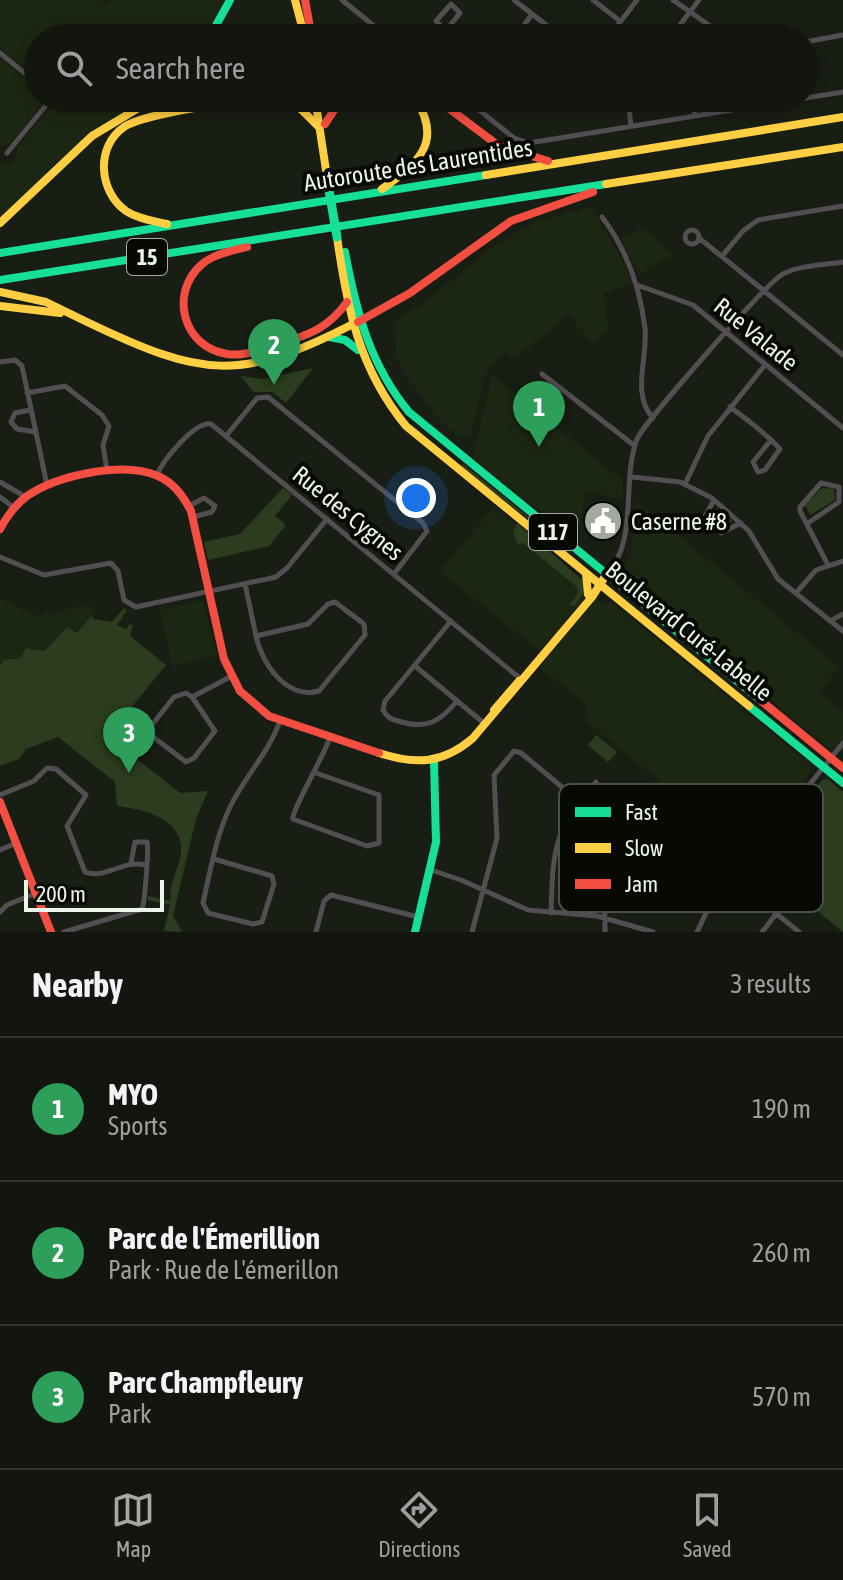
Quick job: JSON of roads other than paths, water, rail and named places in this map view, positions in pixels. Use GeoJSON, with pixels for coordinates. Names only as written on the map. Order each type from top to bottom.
{"type":"FeatureCollection","features":[{"type":"Feature","properties":{"kind":"main road"},"geometry":{"type":"LineString","coordinates":[[217,24],[230,0]]}},
{"type":"Feature","properties":{"kind":"main road"},"geometry":{"type":"LineString","coordinates":[[295,0],[301,24]]}},
{"type":"Feature","properties":{"kind":"main road"},"geometry":{"type":"LineString","coordinates":[[305,0],[309,24]]}},
{"type":"Feature","properties":{"kind":"main road"},"geometry":{"type":"LineString","coordinates":[[0,223],[92,136],[132,112]]}},
{"type":"Feature","properties":{"kind":"main road"},"geometry":{"type":"LineString","coordinates":[[173,225],[130,213],[109,191],[104,160],[110,143],[123,128],[147,118],[186,112]]}},
{"type":"Feature","properties":{"kind":"main road"},"geometry":{"type":"LineString","coordinates":[[305,112],[322,125],[332,112]]}},
{"type":"Feature","properties":{"kind":"main road","name":"Boulevard Curé-Labelle"},"geometry":{"type":"LineString","coordinates":[[319,112],[358,350],[374,384],[406,426],[843,783]]}},
{"type":"Feature","properties":{"kind":"main road","name":"Boulevard Curé-Labelle"},"geometry":{"type":"LineString","coordinates":[[322,112],[322,125]]}},
{"type":"Feature","properties":{"kind":"main road"},"geometry":{"type":"LineString","coordinates":[[377,192],[414,166],[426,147],[426,119],[422,112]]}},
{"type":"Feature","properties":{"kind":"main road"},"geometry":{"type":"LineString","coordinates":[[454,112],[499,146],[558,163]]}},
{"type":"Feature","properties":{"kind":"main road","name":"Autoroute des Laurentides"},"geometry":{"type":"LineString","coordinates":[[0,253],[843,117]]}},
{"type":"Feature","properties":{"kind":"main road","name":"Autoroute des Laurentides"},"geometry":{"type":"LineString","coordinates":[[0,280],[843,147]]}},
{"type":"Feature","properties":{"kind":"main road"},"geometry":{"type":"LineString","coordinates":[[0,292],[46,302],[166,358],[206,367],[266,359],[329,337],[355,324],[405,296],[484,238],[518,218],[633,180]]}},
{"type":"Feature","properties":{"kind":"main road"},"geometry":{"type":"LineString","coordinates":[[293,234],[214,257],[196,270],[185,286],[182,303],[183,318],[192,334],[213,351],[243,354],[321,330],[336,319],[347,302]]}},
{"type":"Feature","properties":{"kind":"main road","name":"Boulevard Curé-Labelle"},"geometry":{"type":"LineString","coordinates":[[340,237],[347,302],[355,324],[379,372],[409,412],[843,768]]}},
{"type":"Feature","properties":{"kind":"main road"},"geometry":{"type":"LineString","coordinates":[[0,306],[49,310],[87,322]]}},
{"type":"Feature","properties":{"kind":"main road"},"geometry":{"type":"LineString","coordinates":[[329,337],[345,340],[358,350]]}},
{"type":"Feature","properties":{"kind":"main road"},"geometry":{"type":"LineString","coordinates":[[0,529],[13,507],[24,496],[47,485],[131,468],[157,475],[177,489],[189,506],[230,677],[251,704],[280,721],[401,760],[434,762],[461,750],[606,575]]}},
{"type":"Feature","properties":{"kind":"main road"},"geometry":{"type":"LineString","coordinates":[[586,574],[590,596]]}},
{"type":"Feature","properties":{"kind":"main road"},"geometry":{"type":"LineString","coordinates":[[590,596],[612,595]]}},
{"type":"Feature","properties":{"kind":"main road"},"geometry":{"type":"LineString","coordinates":[[415,932],[431,870],[438,818],[434,762]]}},
{"type":"Feature","properties":{"kind":"main road"},"geometry":{"type":"LineString","coordinates":[[0,802],[51,932]]}},
{"type":"Feature","properties":{"kind":"street"},"geometry":{"type":"LineString","coordinates":[[342,0],[372,24]]}},
{"type":"Feature","properties":{"kind":"street"},"geometry":{"type":"LineString","coordinates":[[514,0],[545,24]]}},
{"type":"Feature","properties":{"kind":"street"},"geometry":{"type":"LineString","coordinates":[[593,0],[621,22],[637,0]]}},
{"type":"Feature","properties":{"kind":"street"},"geometry":{"type":"LineString","coordinates":[[673,0],[711,24]]}},
{"type":"Feature","properties":{"kind":"street"},"geometry":{"type":"LineString","coordinates":[[681,24],[699,0]]}},
{"type":"Feature","properties":{"kind":"street"},"geometry":{"type":"LineString","coordinates":[[439,24],[436,21],[451,4],[460,13],[451,24]]}},
{"type":"Feature","properties":{"kind":"street"},"geometry":{"type":"LineString","coordinates":[[525,24],[532,14]]}},
{"type":"Feature","properties":{"kind":"street"},"geometry":{"type":"LineString","coordinates":[[819,39],[843,35]]}},
{"type":"Feature","properties":{"kind":"street"},"geometry":{"type":"LineString","coordinates":[[0,53],[24,73]]}},
{"type":"Feature","properties":{"kind":"street"},"geometry":{"type":"LineString","coordinates":[[819,96],[843,92]]}},
{"type":"Feature","properties":{"kind":"street"},"geometry":{"type":"LineString","coordinates":[[7,153],[41,112]]}},
{"type":"Feature","properties":{"kind":"street"},"geometry":{"type":"LineString","coordinates":[[483,112],[524,143],[717,112]]}},
{"type":"Feature","properties":{"kind":"street"},"geometry":{"type":"LineString","coordinates":[[630,112],[631,126]]}},
{"type":"Feature","properties":{"kind":"street"},"geometry":{"type":"LineString","coordinates":[[694,112],[695,116]]}},
{"type":"Feature","properties":{"kind":"street"},"geometry":{"type":"LineString","coordinates":[[722,256],[743,231],[758,220],[843,206]]}},
{"type":"Feature","properties":{"kind":"street"},"geometry":{"type":"LineString","coordinates":[[602,217],[620,244],[637,285],[646,336],[641,400],[653,418]]}},
{"type":"Feature","properties":{"kind":"street"},"geometry":{"type":"LineString","coordinates":[[699,238],[843,355]]}},
{"type":"Feature","properties":{"kind":"street"},"geometry":{"type":"LineString","coordinates":[[606,575],[620,554],[639,434],[764,290],[787,272],[843,262]]}},
{"type":"Feature","properties":{"kind":"street","name":"Rue Valade"},"geometry":{"type":"LineString","coordinates":[[637,285],[689,303],[843,428]]}},
{"type":"Feature","properties":{"kind":"street"},"geometry":{"type":"LineString","coordinates":[[0,362],[20,362],[47,485]]}},
{"type":"Feature","properties":{"kind":"street"},"geometry":{"type":"LineString","coordinates":[[685,484],[705,440],[765,365]]}},
{"type":"Feature","properties":{"kind":"street"},"geometry":{"type":"LineString","coordinates":[[542,374],[635,446]]}},
{"type":"Feature","properties":{"kind":"street"},"geometry":{"type":"LineString","coordinates":[[27,393],[65,386],[102,415],[109,426],[103,445],[107,471]]}},
{"type":"Feature","properties":{"kind":"street"},"geometry":{"type":"LineString","coordinates":[[157,475],[173,450],[202,424],[211,424],[226,436],[257,398],[267,396],[427,529],[426,535],[394,574]]}},
{"type":"Feature","properties":{"kind":"street"},"geometry":{"type":"LineString","coordinates":[[730,407],[771,440],[779,452],[765,470],[758,472],[753,462],[771,440]]}},
{"type":"Feature","properties":{"kind":"street"},"geometry":{"type":"LineString","coordinates":[[30,410],[14,414],[12,425],[24,432],[35,432]]}},
{"type":"Feature","properties":{"kind":"street","name":"Rue des Cygnes"},"geometry":{"type":"LineString","coordinates":[[226,436],[522,680]]}},
{"type":"Feature","properties":{"kind":"street"},"geometry":{"type":"LineString","coordinates":[[632,477],[685,484],[714,500],[755,538],[772,572],[843,631]]}},
{"type":"Feature","properties":{"kind":"street"},"geometry":{"type":"LineString","coordinates":[[0,482],[24,496]]}},
{"type":"Feature","properties":{"kind":"street"},"geometry":{"type":"LineString","coordinates":[[808,523],[839,502],[842,493],[838,486],[821,483],[803,501],[800,511],[828,565]]}},
{"type":"Feature","properties":{"kind":"street"},"geometry":{"type":"LineString","coordinates":[[0,497],[13,507]]}},
{"type":"Feature","properties":{"kind":"street"},"geometry":{"type":"LineString","coordinates":[[189,506],[204,498],[215,506],[212,512],[193,517]]}},
{"type":"Feature","properties":{"kind":"street"},"geometry":{"type":"LineString","coordinates":[[714,500],[704,518],[709,526],[721,533],[741,522]]}},
{"type":"Feature","properties":{"kind":"street"},"geometry":{"type":"LineString","coordinates":[[0,557],[44,575],[111,563],[118,571],[124,600],[133,607],[245,584],[283,572],[327,519]]}},
{"type":"Feature","properties":{"kind":"street"},"geometry":{"type":"LineString","coordinates":[[796,593],[816,570],[843,561]]}},
{"type":"Feature","properties":{"kind":"street"},"geometry":{"type":"LineString","coordinates":[[245,584],[256,636],[264,661],[275,675],[290,685],[313,693],[321,689],[366,629],[333,601],[309,624],[256,636]]}},
{"type":"Feature","properties":{"kind":"street"},"geometry":{"type":"LineString","coordinates":[[830,621],[843,614]]}},
{"type":"Feature","properties":{"kind":"street"},"geometry":{"type":"LineString","coordinates":[[451,621],[384,703],[387,717],[427,725],[443,717],[457,701]]}},
{"type":"Feature","properties":{"kind":"street"},"geometry":{"type":"LineString","coordinates":[[415,666],[485,724]]}},
{"type":"Feature","properties":{"kind":"street"},"geometry":{"type":"LineString","coordinates":[[192,697],[230,677]]}},
{"type":"Feature","properties":{"kind":"street"},"geometry":{"type":"LineString","coordinates":[[183,693],[192,697],[215,731],[194,758],[186,762],[150,731],[176,696],[183,693]]}},
{"type":"Feature","properties":{"kind":"street"},"geometry":{"type":"LineString","coordinates":[[214,859],[272,876],[274,882],[262,922],[252,924],[205,910],[203,902],[214,859],[228,811],[264,758],[280,721]]}},
{"type":"Feature","properties":{"kind":"street"},"geometry":{"type":"LineString","coordinates":[[316,773],[379,795],[379,843],[367,846],[294,821],[292,810],[316,773],[330,737]]}},
{"type":"Feature","properties":{"kind":"street"},"geometry":{"type":"LineString","coordinates":[[810,784],[843,743]]}},
{"type":"Feature","properties":{"kind":"street"},"geometry":{"type":"LineString","coordinates":[[472,932],[497,838],[494,775],[508,753],[521,753],[559,785]]}},
{"type":"Feature","properties":{"kind":"street"},"geometry":{"type":"LineString","coordinates":[[0,795],[35,780],[47,768],[55,768],[86,793],[85,800],[67,826],[84,870],[92,874],[131,863],[145,865]]}},
{"type":"Feature","properties":{"kind":"street"},"geometry":{"type":"LineString","coordinates":[[551,913],[556,842],[559,837]]}},
{"type":"Feature","properties":{"kind":"street"},"geometry":{"type":"LineString","coordinates":[[64,932],[140,911],[145,903],[145,865],[150,847],[142,840],[134,843],[131,863]]}},
{"type":"Feature","properties":{"kind":"street"},"geometry":{"type":"LineString","coordinates":[[0,850],[16,843]]}},
{"type":"Feature","properties":{"kind":"street"},"geometry":{"type":"LineString","coordinates":[[431,870],[515,906],[605,918],[653,932]]}},
{"type":"Feature","properties":{"kind":"street"},"geometry":{"type":"LineString","coordinates":[[0,912],[7,905],[36,893]]}},
{"type":"Feature","properties":{"kind":"street"},"geometry":{"type":"LineString","coordinates":[[316,932],[324,901],[331,895],[419,917]]}},
{"type":"Feature","properties":{"kind":"street"},"geometry":{"type":"LineString","coordinates":[[605,912],[605,932]]}},
{"type":"Feature","properties":{"kind":"street"},"geometry":{"type":"LineString","coordinates":[[697,932],[707,912]]}},
{"type":"Feature","properties":{"kind":"street"},"geometry":{"type":"LineString","coordinates":[[774,912],[799,932]]}},
{"type":"Feature","properties":{"kind":"street"},"geometry":{"type":"LineString","coordinates":[[762,932],[776,914]]}},
{"type":"Feature","properties":{"kind":"place","name":"Parc de l'Émerillion"},"geometry":{"type":"Point","coordinates":[274,385]}},
{"type":"Feature","properties":{"kind":"place","name":"MYO"},"geometry":{"type":"Point","coordinates":[539,447]}},
{"type":"Feature","properties":{"kind":"place","name":"Caserne #8"},"geometry":{"type":"Point","coordinates":[603,521]}},
{"type":"Feature","properties":{"kind":"place","name":"Parc Champfleury"},"geometry":{"type":"Point","coordinates":[129,773]}}]}
